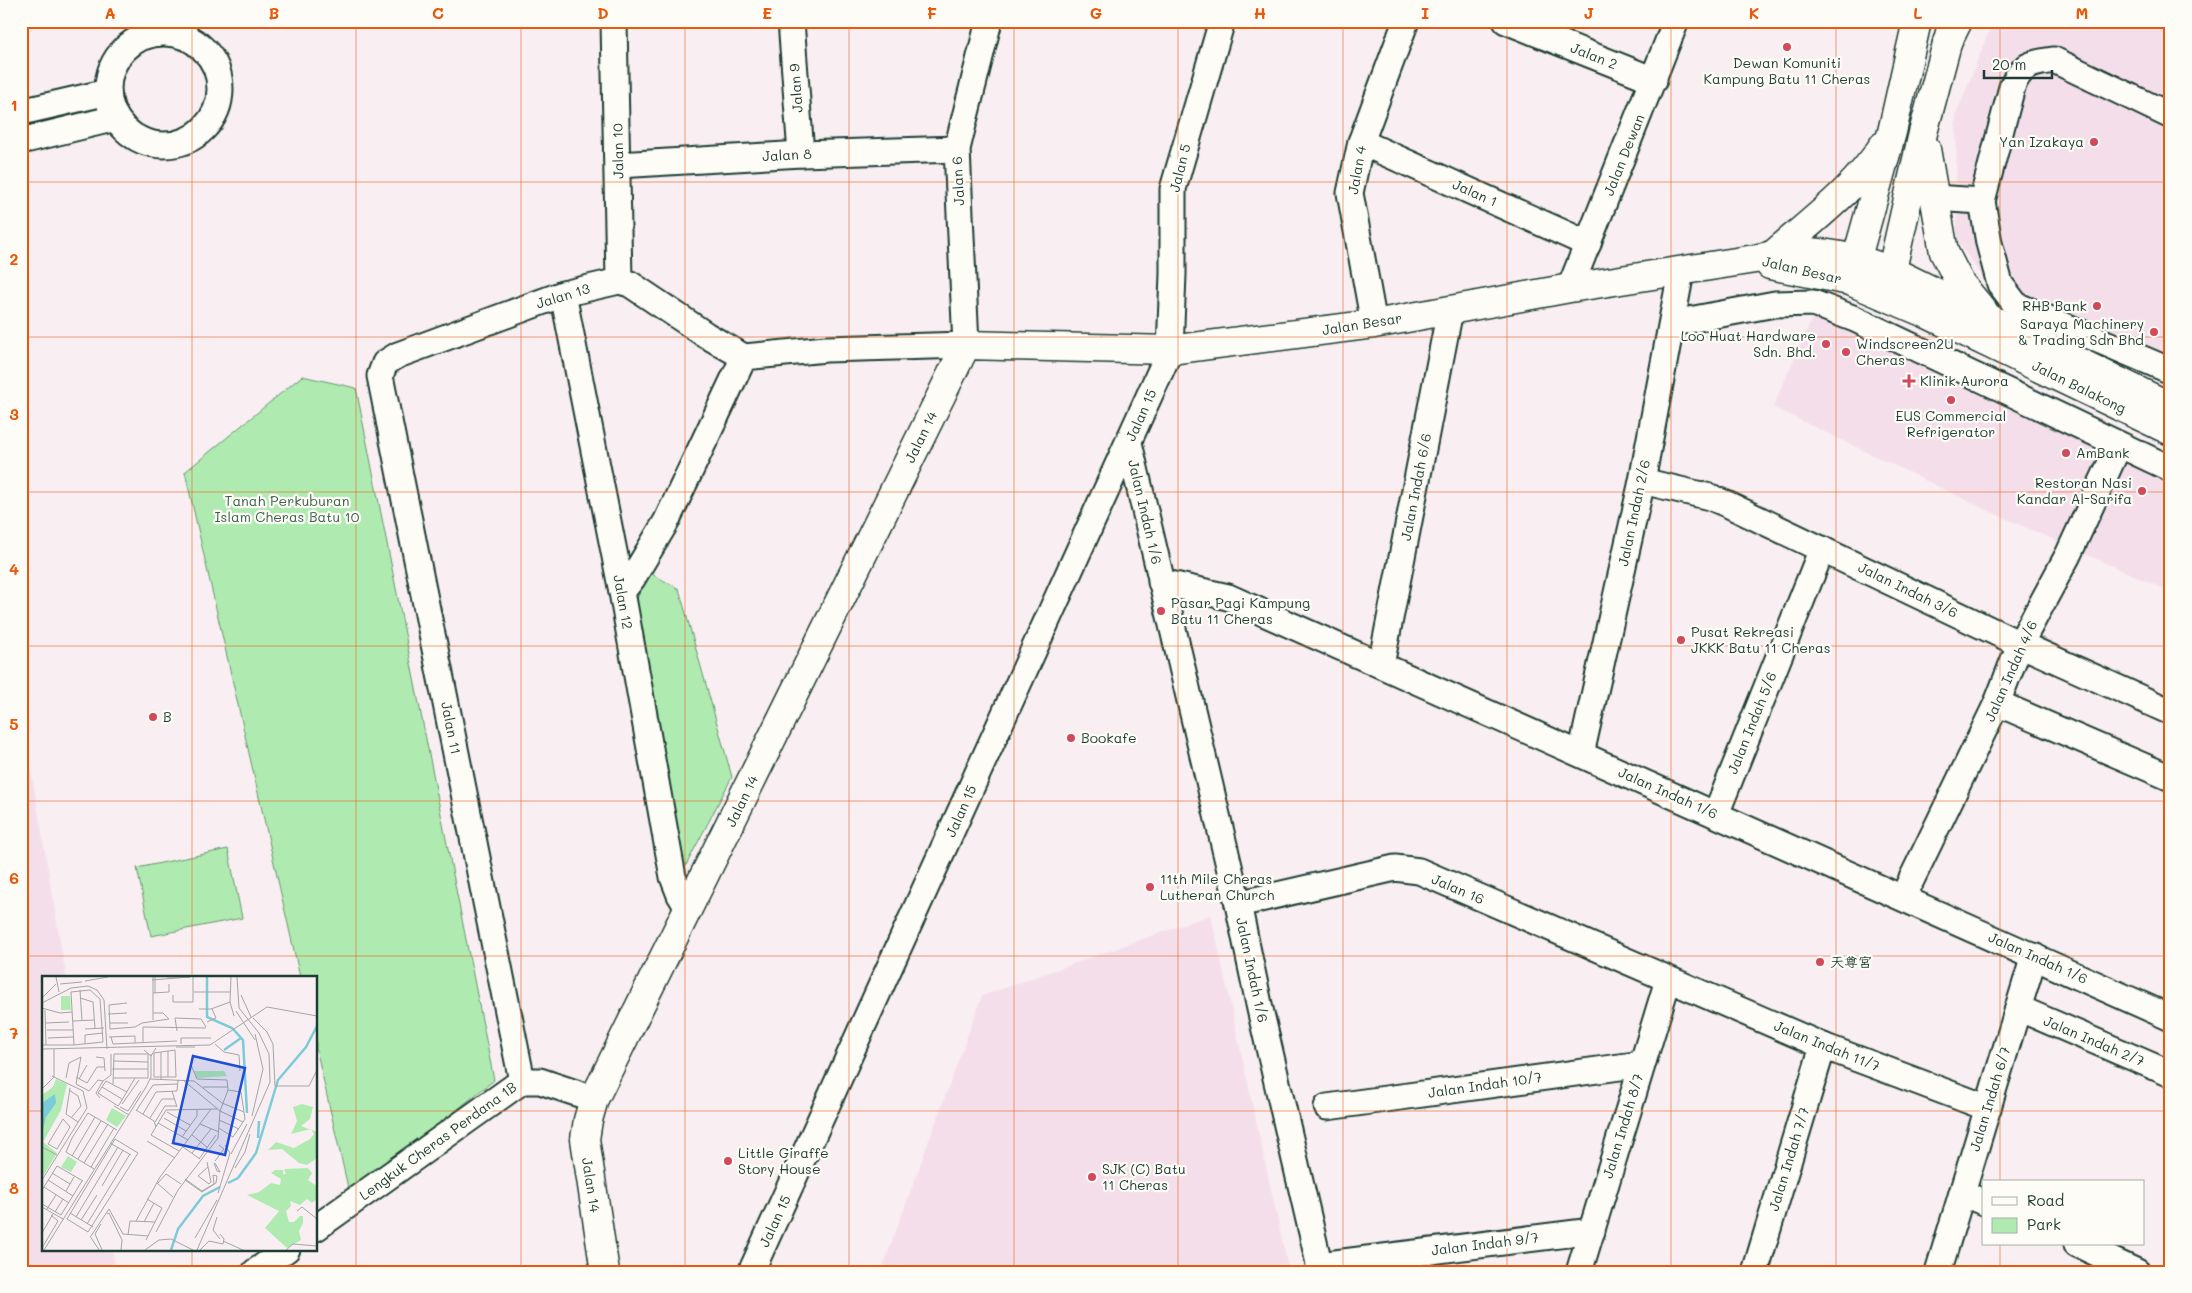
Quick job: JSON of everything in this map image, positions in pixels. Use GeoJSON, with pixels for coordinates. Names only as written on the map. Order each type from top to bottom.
{"type":"FeatureCollection","features":[{"type":"Feature","properties":{"kind":"street","name":"Jalan 10"},"geometry":{"type":"LineString","coordinates":[[614,21],[619,281]]}},
{"type":"Feature","properties":{"kind":"street","name":"Jalan 9"},"geometry":{"type":"LineString","coordinates":[[791,21],[801,154]]}},
{"type":"Feature","properties":{"kind":"street","name":"Jalan 6"},"geometry":{"type":"LineString","coordinates":[[966,345],[957,149],[989,21]]}},
{"type":"Feature","properties":{"kind":"street","name":"Jalan 5"},"geometry":{"type":"LineString","coordinates":[[1170,350],[1173,274],[1172,189],[1222,21]]}},
{"type":"Feature","properties":{"kind":"street","name":"Jalan 4"},"geometry":{"type":"LineString","coordinates":[[1374,324],[1350,194],[1361,142],[1406,21]]}},
{"type":"Feature","properties":{"kind":"street","name":"Jalan 2"},"geometry":{"type":"LineString","coordinates":[[1506,21],[1654,80]]}},
{"type":"Feature","properties":{"kind":"street","name":"Jalan Dewan"},"geometry":{"type":"LineString","coordinates":[[1570,288],[1676,21]]}},
{"type":"Feature","properties":{"kind":"street"},"geometry":{"type":"LineString","coordinates":[[1917,21],[1892,132],[1854,269],[1889,283],[1923,133],[1953,28]]}},
{"type":"Feature","properties":{"kind":"street"},"geometry":{"type":"LineString","coordinates":[[168,32],[187,37],[203,48],[214,63],[220,81],[219,100],[212,118],[201,132],[186,141],[169,145],[151,144],[134,137],[121,126],[112,110],[108,92],[110,73],[118,55],[132,42],[149,34],[168,32]]}},
{"type":"Feature","properties":{"kind":"street"},"geometry":{"type":"LineString","coordinates":[[2171,116],[2054,60],[2033,63],[2017,73],[1982,201],[1988,244],[2000,284],[2016,305],[2171,371]]}},
{"type":"Feature","properties":{"kind":"street"},"geometry":{"type":"LineString","coordinates":[[21,112],[108,92]]}},
{"type":"Feature","properties":{"kind":"street"},"geometry":{"type":"LineString","coordinates":[[21,140],[116,118]]}},
{"type":"Feature","properties":{"kind":"street"},"geometry":{"type":"LineString","coordinates":[[1764,256],[1829,207],[1869,167],[1892,132]]}},
{"type":"Feature","properties":{"kind":"street"},"geometry":{"type":"LineString","coordinates":[[1923,133],[1944,252],[1960,283],[1992,321]]}},
{"type":"Feature","properties":{"kind":"street","name":"Jalan 1"},"geometry":{"type":"LineString","coordinates":[[1361,142],[1588,244]]}},
{"type":"Feature","properties":{"kind":"street","name":"Jalan 8"},"geometry":{"type":"LineString","coordinates":[[618,165],[801,154],[957,149]]}},
{"type":"Feature","properties":{"kind":"street"},"geometry":{"type":"LineString","coordinates":[[1933,198],[1982,201]]}},
{"type":"Feature","properties":{"kind":"street","name":"Jalan Besar"},"geometry":{"type":"LineString","coordinates":[[966,345],[1170,350],[1374,324],[1570,288],[1681,272],[1764,256],[1809,252],[1854,269]]}},
{"type":"Feature","properties":{"kind":"street","name":"Jalan Indah 2/6"},"geometry":{"type":"LineString","coordinates":[[1581,754],[1642,481],[1681,272]]}},
{"type":"Feature","properties":{"kind":"street"},"geometry":{"type":"LineString","coordinates":[[619,281],[630,284],[706,335],[744,357],[826,349],[966,345]]}},
{"type":"Feature","properties":{"kind":"street","name":"Jalan 13"},"geometry":{"type":"LineString","coordinates":[[380,376],[385,363],[398,355],[563,294],[619,281]]}},
{"type":"Feature","properties":{"kind":"street","name":"Jalan Balakong"},"geometry":{"type":"LineString","coordinates":[[1889,283],[1992,321],[2171,407]]}},
{"type":"Feature","properties":{"kind":"street","name":"Jalan Balakong"},"geometry":{"type":"LineString","coordinates":[[1889,283],[2171,431]]}},
{"type":"Feature","properties":{"kind":"street","name":"Jalan 12"},"geometry":{"type":"LineString","coordinates":[[563,294],[622,592],[673,877],[680,895],[688,908]]}},
{"type":"Feature","properties":{"kind":"street"},"geometry":{"type":"LineString","coordinates":[[1673,323],[1775,304],[1813,303],[1864,323],[2171,469]]}},
{"type":"Feature","properties":{"kind":"street","name":"Jalan Indah 6/6"},"geometry":{"type":"LineString","coordinates":[[1381,665],[1450,310]]}},
{"type":"Feature","properties":{"kind":"street","name":"Jalan 14"},"geometry":{"type":"LineString","coordinates":[[606,1272],[585,1139],[594,1099],[966,345]]}},
{"type":"Feature","properties":{"kind":"street","name":"Jalan 15"},"geometry":{"type":"LineString","coordinates":[[752,1272],[1170,350]]}},
{"type":"Feature","properties":{"kind":"street"},"geometry":{"type":"LineString","coordinates":[[622,592],[632,579],[666,522],[744,357]]}},
{"type":"Feature","properties":{"kind":"street","name":"Jalan 11"},"geometry":{"type":"LineString","coordinates":[[380,376],[522,1081]]}},
{"type":"Feature","properties":{"kind":"street","name":"Jalan Indah 1/6"},"geometry":{"type":"LineString","coordinates":[[1129,443],[1238,904],[1320,1268]]}},
{"type":"Feature","properties":{"kind":"street","name":"Jalan Indah 4/6"},"geometry":{"type":"LineString","coordinates":[[1903,897],[1997,703],[2020,644],[2068,555],[2119,445]]}},
{"type":"Feature","properties":{"kind":"street","name":"Jalan Indah 3/6"},"geometry":{"type":"LineString","coordinates":[[1642,481],[1710,497],[2020,644],[2171,712]]}},
{"type":"Feature","properties":{"kind":"street","name":"Jalan Indah 5/6"},"geometry":{"type":"LineString","coordinates":[[1716,814],[1822,549]]}},
{"type":"Feature","properties":{"kind":"street","name":"Jalan Indah 1/6"},"geometry":{"type":"LineString","coordinates":[[1161,582],[1228,597],[2171,1018]]}},
{"type":"Feature","properties":{"kind":"street"},"geometry":{"type":"LineString","coordinates":[[1997,703],[2171,778]]}},
{"type":"Feature","properties":{"kind":"street","name":"Jalan 16"},"geometry":{"type":"LineString","coordinates":[[1238,904],[1395,868],[1419,872],[1668,980]]}},
{"type":"Feature","properties":{"kind":"street","name":"Jalan Indah 6/7"},"geometry":{"type":"LineString","coordinates":[[1938,1272],[1973,1197],[1988,1108],[2034,956]]}},
{"type":"Feature","properties":{"kind":"street","name":"Jalan Indah 11/7"},"geometry":{"type":"LineString","coordinates":[[1668,980],[1823,1046],[1988,1108]]}},
{"type":"Feature","properties":{"kind":"street","name":"Jalan Indah 8/7"},"geometry":{"type":"LineString","coordinates":[[1580,1272],[1668,980]]}},
{"type":"Feature","properties":{"kind":"street","name":"Jalan Indah 2/7"},"geometry":{"type":"LineString","coordinates":[[2018,1008],[2171,1074]]}},
{"type":"Feature","properties":{"kind":"street","name":"Jalan Indah 7/7"},"geometry":{"type":"LineString","coordinates":[[1755,1272],[1823,1046]]}},
{"type":"Feature","properties":{"kind":"street","name":"Jalan Indah 10/7"},"geometry":{"type":"LineString","coordinates":[[1327,1107],[1642,1064]]}},
{"type":"Feature","properties":{"kind":"street","name":"Lengkuk Cheras Perdana 1B"},"geometry":{"type":"LineString","coordinates":[[318,1227],[522,1081],[540,1081],[594,1099]]}},
{"type":"Feature","properties":{"kind":"street","name":"Jalan Indah 9/7"},"geometry":{"type":"LineString","coordinates":[[1320,1268],[1592,1230]]}},
{"type":"Feature","properties":{"kind":"street"},"geometry":{"type":"LineString","coordinates":[[2081,1246],[2137,1272]]}},
{"type":"Feature","properties":{"kind":"street"},"geometry":{"type":"LineString","coordinates":[[255,1272],[286,1250]]}},
{"type":"Feature","properties":{"kind":"shaded area"},"geometry":{"type":"Polygon","coordinates":[[[1993,21],[2171,21],[2171,387],[2009,314],[1957,241],[1956,115],[1993,21]]]}},
{"type":"Feature","properties":{"kind":"shaded area"},"geometry":{"type":"Polygon","coordinates":[[[1814,314],[2171,478],[2171,592],[1989,511],[1773,407],[1814,314]]]}},
{"type":"Feature","properties":{"kind":"shaded area"},"geometry":{"type":"Polygon","coordinates":[[[21,710],[66,976],[42,976],[42,1250],[112,1250],[116,1272],[21,1272],[21,710]]]}},
{"type":"Feature","properties":{"kind":"shaded area","name":"SJK (C) Batu 11 Cheras"},"geometry":{"type":"Polygon","coordinates":[[[1211,915],[1289,1272],[905,1272],[903,1265],[881,1272],[982,996],[1211,915]]]}},
{"type":"Feature","properties":{"kind":"green space","name":"Tanah Perkuburan Islam Cheras Batu 10"},"geometry":{"type":"Polygon","coordinates":[[[302,376],[356,388],[494,1080],[350,1196],[318,1057],[318,976],[300,976],[185,472],[302,376]]]}},
{"type":"Feature","properties":{"kind":"green space"},"geometry":{"type":"Polygon","coordinates":[[[650,573],[679,589],[732,777],[684,869],[629,614],[650,573]]]}},
{"type":"Feature","properties":{"kind":"green space"},"geometry":{"type":"Polygon","coordinates":[[[228,849],[242,918],[151,936],[137,868],[228,849]]]}},
{"type":"Feature","properties":{"kind":"place","name":"Dewan Komuniti Kampung Batu 11 Cheras"},"geometry":{"type":"Point","coordinates":[1787,47]}},
{"type":"Feature","properties":{"kind":"place","name":"Yan Izakaya"},"geometry":{"type":"Point","coordinates":[2094,142]}},
{"type":"Feature","properties":{"kind":"place","name":"RHB Bank"},"geometry":{"type":"Point","coordinates":[2097,306]}},
{"type":"Feature","properties":{"kind":"place","name":"Saraya Machinery & Trading Sdn Bhd"},"geometry":{"type":"Point","coordinates":[2154,332]}},
{"type":"Feature","properties":{"kind":"place","name":"Loo Huat Hardware Sdn. Bhd."},"geometry":{"type":"Point","coordinates":[1826,344]}},
{"type":"Feature","properties":{"kind":"place","name":"Windscreen2U Cheras"},"geometry":{"type":"Point","coordinates":[1846,352]}},
{"type":"Feature","properties":{"kind":"place","name":"Klinik Aurora"},"geometry":{"type":"Point","coordinates":[1909,381]}},
{"type":"Feature","properties":{"kind":"place","name":"EUS Commercial Refrigerator"},"geometry":{"type":"Point","coordinates":[1951,400]}},
{"type":"Feature","properties":{"kind":"place","name":"AmBank"},"geometry":{"type":"Point","coordinates":[2066,453]}},
{"type":"Feature","properties":{"kind":"place","name":"Restoran Nasi Kandar Al-Sarifa"},"geometry":{"type":"Point","coordinates":[2142,491]}},
{"type":"Feature","properties":{"kind":"place","name":"Pasar Pagi Kampung Batu 11 Cheras"},"geometry":{"type":"Point","coordinates":[1161,611]}},
{"type":"Feature","properties":{"kind":"place","name":"Pusat Rekreasi JKKK Batu 11 Cheras"},"geometry":{"type":"Point","coordinates":[1681,640]}},
{"type":"Feature","properties":{"kind":"place","name":"B"},"geometry":{"type":"Point","coordinates":[153,717]}},
{"type":"Feature","properties":{"kind":"place","name":"Bookafe"},"geometry":{"type":"Point","coordinates":[1071,738]}},
{"type":"Feature","properties":{"kind":"place","name":"11th Mile Cheras Lutheran Church"},"geometry":{"type":"Point","coordinates":[1150,887]}},
{"type":"Feature","properties":{"kind":"place","name":"天尊宫"},"geometry":{"type":"Point","coordinates":[1820,962]}},
{"type":"Feature","properties":{"kind":"place","name":"Little Giraffe Story House"},"geometry":{"type":"Point","coordinates":[728,1161]}},
{"type":"Feature","properties":{"kind":"place","name":"SJK (C) Batu 11 Cheras"},"geometry":{"type":"Point","coordinates":[1092,1177]}}]}
